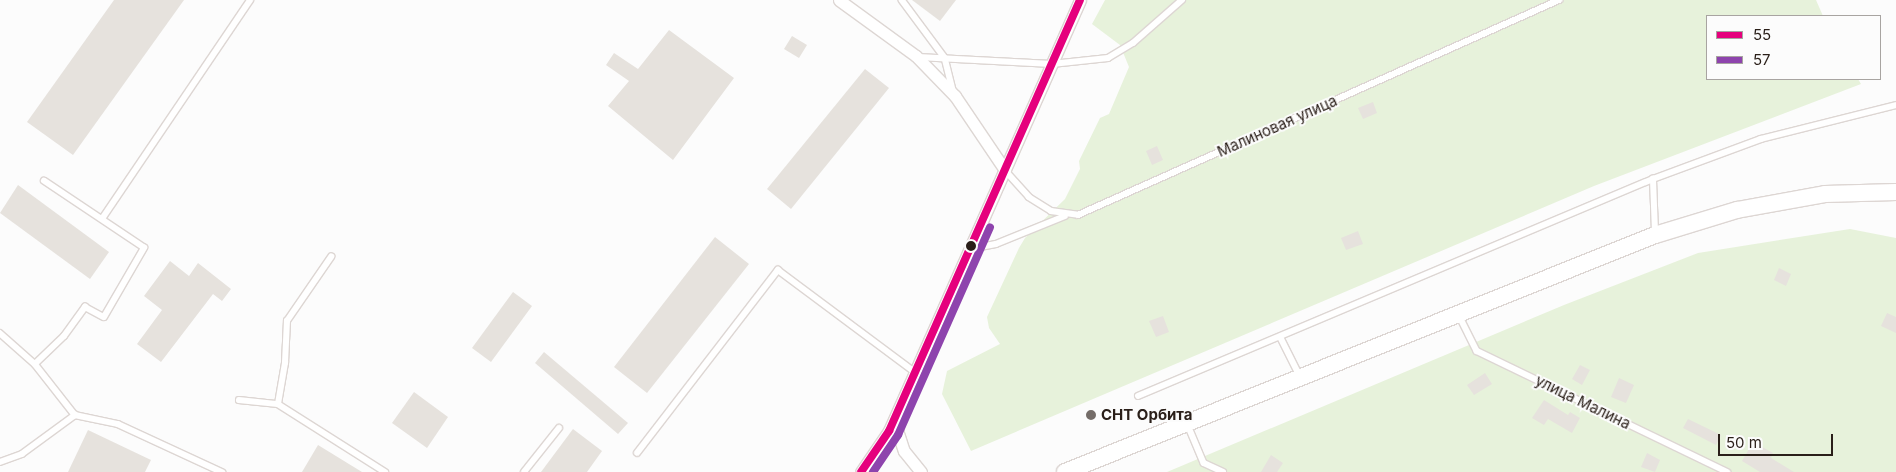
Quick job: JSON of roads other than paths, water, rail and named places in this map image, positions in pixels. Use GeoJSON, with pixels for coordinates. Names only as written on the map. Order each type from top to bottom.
{"type":"FeatureCollection","features":[{"type":"Feature","properties":{"kind":"main road"},"geometry":{"type":"LineString","coordinates":[[1066,472],[1655,235],[1737,210],[1825,194],[1896,192]]}},
{"type":"Feature","properties":{"kind":"street"},"geometry":{"type":"LineString","coordinates":[[839,0],[916,56],[955,96],[1005,170]]}},
{"type":"Feature","properties":{"kind":"street"},"geometry":{"type":"LineString","coordinates":[[861,472],[889,431],[1080,0]]}},
{"type":"Feature","properties":{"kind":"street"},"geometry":{"type":"LineString","coordinates":[[898,410],[897,430],[904,451],[921,472]]}},
{"type":"Feature","properties":{"kind":"lane"},"geometry":{"type":"LineString","coordinates":[[102,219],[250,0]]}},
{"type":"Feature","properties":{"kind":"lane"},"geometry":{"type":"LineString","coordinates":[[902,0],[945,58],[955,96]]}},
{"type":"Feature","properties":{"kind":"lane"},"geometry":{"type":"LineString","coordinates":[[916,56],[1052,64],[1114,55],[1133,44],[1182,0]]}},
{"type":"Feature","properties":{"kind":"lane","name":"Малиновая улица"},"geometry":{"type":"LineString","coordinates":[[970,249],[1010,239],[1065,216],[1078,215],[1559,0]]}},
{"type":"Feature","properties":{"kind":"lane"},"geometry":{"type":"LineString","coordinates":[[1138,396],[1280,338],[1653,179],[1761,139],[1896,105]]}},
{"type":"Feature","properties":{"kind":"lane"},"geometry":{"type":"LineString","coordinates":[[1005,170],[1029,197],[1051,211],[1065,216]]}},
{"type":"Feature","properties":{"kind":"lane"},"geometry":{"type":"LineString","coordinates":[[1653,179],[1655,235]]}},
{"type":"Feature","properties":{"kind":"lane"},"geometry":{"type":"LineString","coordinates":[[35,364],[64,336],[85,307],[104,317],[144,248],[44,181]]}},
{"type":"Feature","properties":{"kind":"lane"},"geometry":{"type":"LineString","coordinates":[[278,404],[285,363],[287,321],[331,257]]}},
{"type":"Feature","properties":{"kind":"lane"},"geometry":{"type":"LineString","coordinates":[[636,453],[778,270],[915,372]]}},
{"type":"Feature","properties":{"kind":"lane","name":"улица Малина"},"geometry":{"type":"LineString","coordinates":[[1458,313],[1477,351],[1727,472]]}},
{"type":"Feature","properties":{"kind":"lane"},"geometry":{"type":"LineString","coordinates":[[0,333],[35,364],[75,415],[118,424],[222,472]]}},
{"type":"Feature","properties":{"kind":"lane"},"geometry":{"type":"LineString","coordinates":[[1280,338],[1300,377]]}},
{"type":"Feature","properties":{"kind":"lane"},"geometry":{"type":"LineString","coordinates":[[239,400],[278,404],[385,472]]}},
{"type":"Feature","properties":{"kind":"lane"},"geometry":{"type":"LineString","coordinates":[[0,462],[22,454],[75,415]]}},
{"type":"Feature","properties":{"kind":"lane"},"geometry":{"type":"LineString","coordinates":[[1188,423],[1204,463],[1223,472]]}},
{"type":"Feature","properties":{"kind":"lane"},"geometry":{"type":"LineString","coordinates":[[524,472],[559,428]]}},
{"type":"Feature","properties":{"kind":"place","name":"СНТ Орбита"},"geometry":{"type":"Point","coordinates":[1091,415]}}]}
